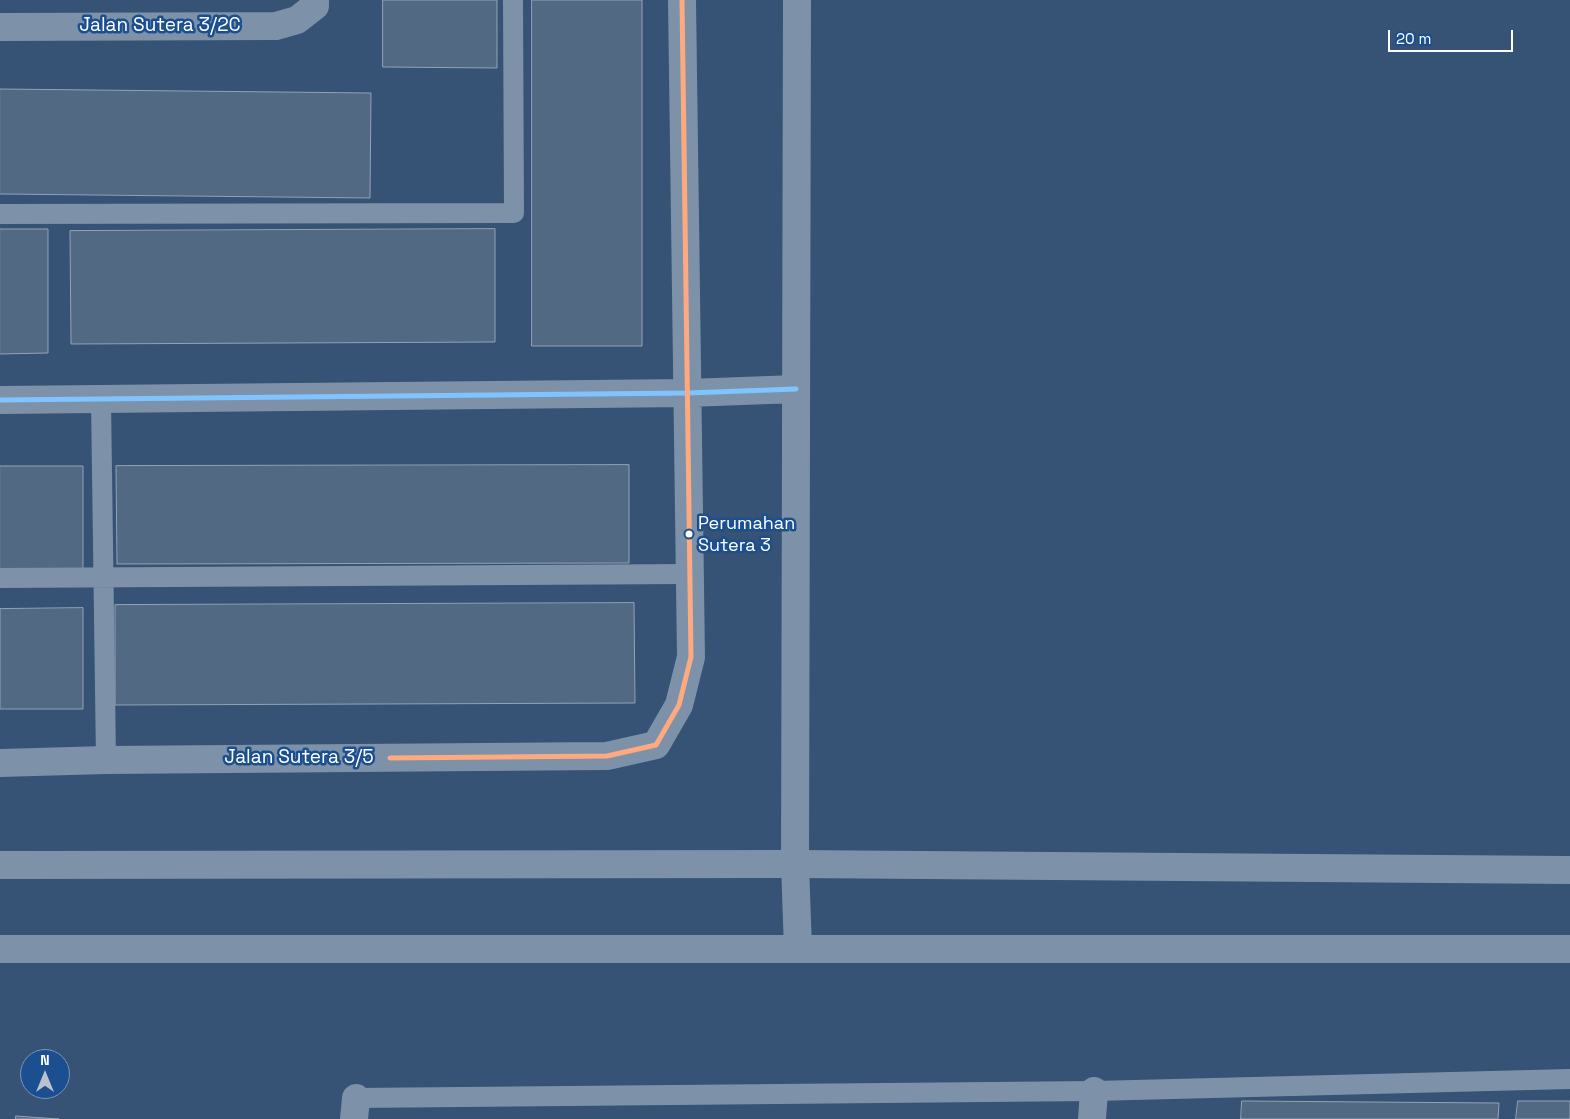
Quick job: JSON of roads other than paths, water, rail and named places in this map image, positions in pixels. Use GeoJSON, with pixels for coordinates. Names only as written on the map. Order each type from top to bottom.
{"type":"FeatureCollection","features":[{"type":"Feature","properties":{"kind":"street"},"geometry":{"type":"LineString","coordinates":[[682,0],[690,574]]}},
{"type":"Feature","properties":{"kind":"street"},"geometry":{"type":"LineString","coordinates":[[797,0],[795,864],[798,949]]}},
{"type":"Feature","properties":{"kind":"street","name":"Jalan Sutera 3/2C"},"geometry":{"type":"LineString","coordinates":[[0,27],[276,26],[297,20],[315,3]]}},
{"type":"Feature","properties":{"kind":"street"},"geometry":{"type":"LineString","coordinates":[[0,400],[688,393],[796,389]]}},
{"type":"Feature","properties":{"kind":"street","name":"Jalan Sutera 3/5"},"geometry":{"type":"LineString","coordinates":[[0,763],[106,760],[607,756],[656,745],[679,705],[690,657],[690,574]]}},
{"type":"Feature","properties":{"kind":"street"},"geometry":{"type":"LineString","coordinates":[[0,865],[795,864],[1570,870]]}},
{"type":"Feature","properties":{"kind":"street"},"geometry":{"type":"LineString","coordinates":[[0,948],[1570,949]]}},
{"type":"Feature","properties":{"kind":"street"},"geometry":{"type":"LineString","coordinates":[[1092,1119],[1094,1091]]}},
{"type":"Feature","properties":{"kind":"lane"},"geometry":{"type":"LineString","coordinates":[[0,214],[514,213],[513,0]]}},
{"type":"Feature","properties":{"kind":"lane"},"geometry":{"type":"LineString","coordinates":[[101,400],[106,760]]}},
{"type":"Feature","properties":{"kind":"lane"},"geometry":{"type":"LineString","coordinates":[[0,578],[690,574]]}},
{"type":"Feature","properties":{"kind":"lane"},"geometry":{"type":"LineString","coordinates":[[355,1108],[1570,1079]]}},
{"type":"Feature","properties":{"kind":"place","name":"Perumahan Sutera 3"},"geometry":{"type":"Point","coordinates":[689,534]}}]}
